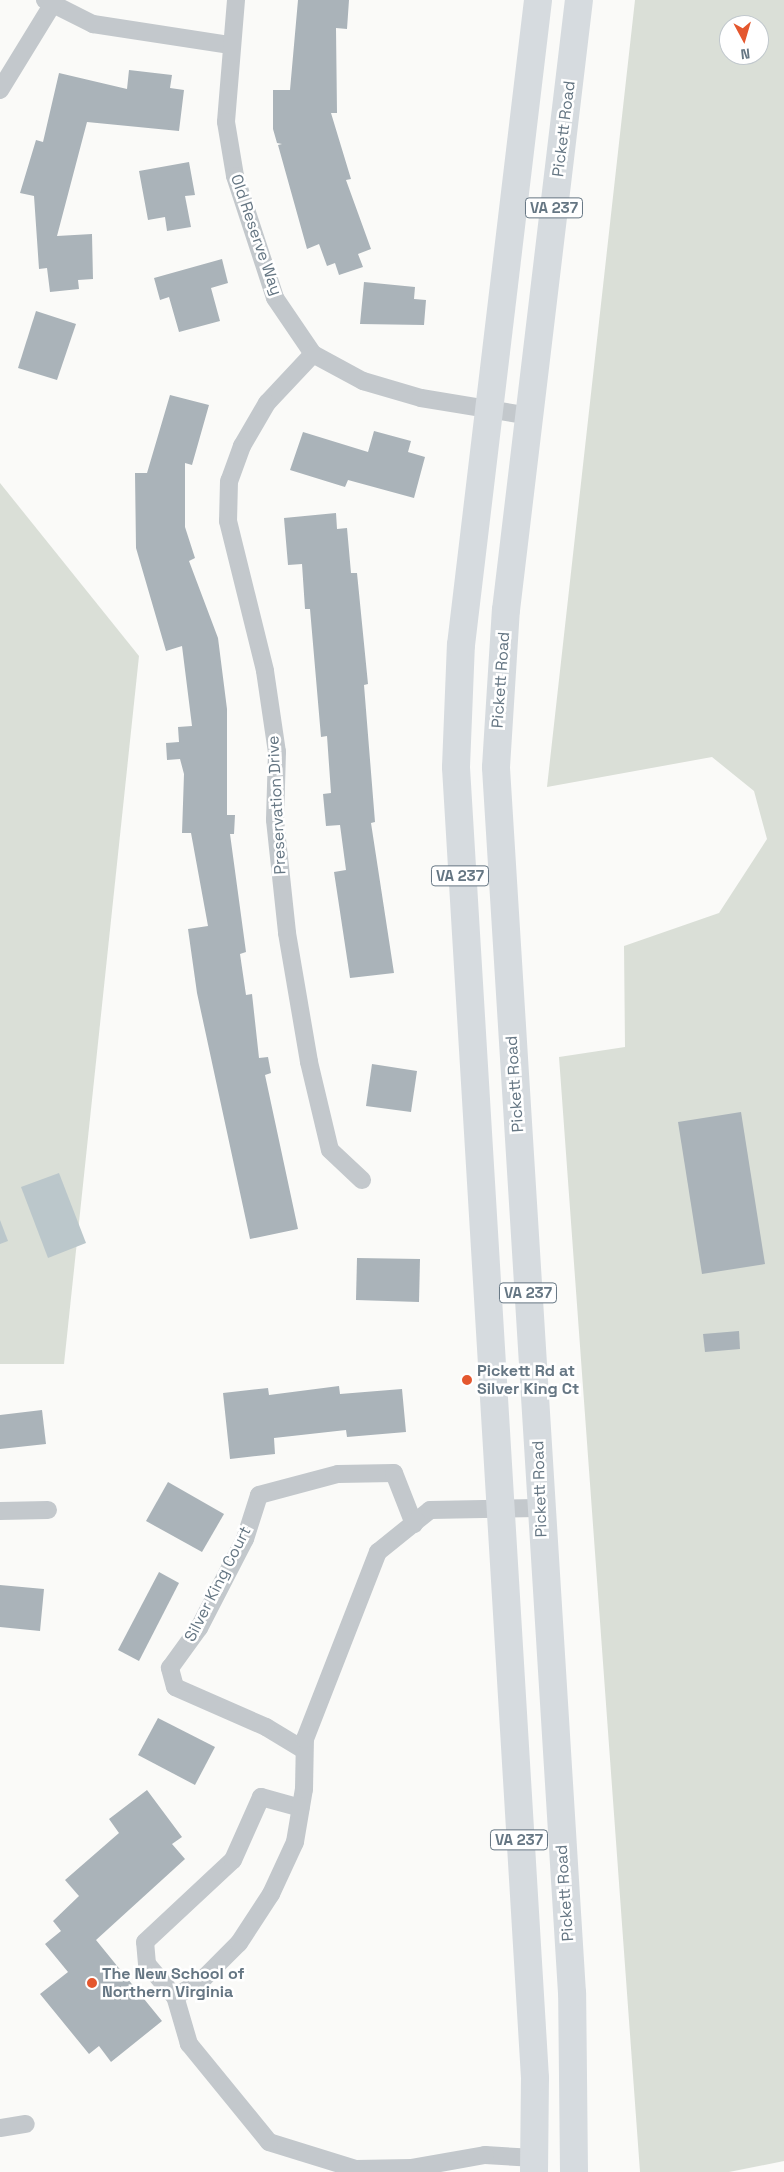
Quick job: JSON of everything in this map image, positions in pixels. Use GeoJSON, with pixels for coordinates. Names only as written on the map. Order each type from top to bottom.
{"type":"FeatureCollection","features":[{"type":"Feature","properties":{"kind":"main road","name":"VA 237"},"geometry":{"type":"LineString","coordinates":[[535,2165],[535,2078],[456,767],[462,645],[488,411],[538,0]]}},
{"type":"Feature","properties":{"kind":"main road","name":"Pickett Road"},"geometry":{"type":"LineString","coordinates":[[574,2172],[572,1993],[539,1508],[496,767],[506,610],[579,0]]}},
{"type":"Feature","properties":{"kind":"street","name":"Old Reserve Way"},"geometry":{"type":"LineString","coordinates":[[236,0],[230,45],[226,122],[235,176],[276,298],[313,354],[363,381],[488,411],[530,416]]}},
{"type":"Feature","properties":{"kind":"street"},"geometry":{"type":"LineString","coordinates":[[0,90],[49,3],[93,24],[128,32],[230,45]]}},
{"type":"Feature","properties":{"kind":"street","name":"Preservation Drive"},"geometry":{"type":"LineString","coordinates":[[313,354],[267,403],[242,446],[229,481],[228,521],[265,670],[277,752],[275,820],[287,933],[310,1062],[330,1150],[362,1180]]}},
{"type":"Feature","properties":{"kind":"street","name":"Silver King Court"},"geometry":{"type":"LineString","coordinates":[[304,1750],[266,1727],[176,1686],[170,1668],[199,1628],[245,1539],[259,1495],[338,1474],[394,1473],[414,1524]]}},
{"type":"Feature","properties":{"kind":"street"},"geometry":{"type":"LineString","coordinates":[[175,1997],[198,1984],[244,1935],[271,1894],[294,1842],[301,1808],[305,1739],[378,1552],[430,1510],[500,1507],[539,1508]]}},
{"type":"Feature","properties":{"kind":"street"},"geometry":{"type":"LineString","coordinates":[[0,1511],[48,1510]]}},
{"type":"Feature","properties":{"kind":"street"},"geometry":{"type":"LineString","coordinates":[[301,1808],[261,1797],[233,1860],[144,1942],[147,1964],[175,1997],[190,2044],[269,2142],[356,2169],[412,2168],[485,2155],[535,2165]]}},
{"type":"Feature","properties":{"kind":"street"},"geometry":{"type":"LineString","coordinates":[[0,2128],[26,2124]]}},
{"type":"Feature","properties":{"kind":"shaded area"},"geometry":{"type":"Polygon","coordinates":[[[635,0],[784,0],[784,2161],[729,2172],[640,2172],[559,1057],[625,1047],[624,946],[719,913],[767,839],[754,791],[712,757],[547,787],[635,0]]]}},
{"type":"Feature","properties":{"kind":"shaded area"},"geometry":{"type":"Polygon","coordinates":[[[0,483],[139,656],[64,1364],[0,1364],[0,483]]]}},
{"type":"Feature","properties":{"kind":"shaded area"},"geometry":{"type":"Polygon","coordinates":[[[59,1173],[86,1243],[48,1258],[21,1187],[59,1173]]]}},
{"type":"Feature","properties":{"kind":"shaded area"},"geometry":{"type":"Polygon","coordinates":[[[0,1220],[8,1241],[0,1244],[0,1220]]]}},
{"type":"Feature","properties":{"kind":"building"},"geometry":{"type":"Polygon","coordinates":[[[298,0],[349,0],[347,29],[336,28],[337,113],[331,113],[351,179],[346,180],[371,249],[358,254],[363,267],[339,275],[335,263],[327,266],[319,244],[307,249],[278,145],[282,144],[277,143],[273,129],[273,90],[290,90],[298,0]]]}},
{"type":"Feature","properties":{"kind":"building"},"geometry":{"type":"Polygon","coordinates":[[[129,70],[172,75],[170,88],[184,90],[179,131],[87,122],[57,236],[92,234],[93,279],[78,280],[79,289],[50,292],[47,268],[39,269],[34,196],[20,193],[36,140],[43,142],[59,73],[127,89],[129,70]]]}},
{"type":"Feature","properties":{"kind":"building"},"geometry":{"type":"Polygon","coordinates":[[[189,162],[195,195],[185,196],[191,227],[167,231],[165,217],[148,220],[139,171],[189,162]]]}},
{"type":"Feature","properties":{"kind":"building"},"geometry":{"type":"Polygon","coordinates":[[[222,259],[228,283],[211,288],[220,321],[179,332],[169,297],[160,300],[154,278],[222,259]]]}},
{"type":"Feature","properties":{"kind":"building"},"geometry":{"type":"Polygon","coordinates":[[[364,282],[415,287],[414,299],[426,300],[424,325],[360,324],[364,282]]]}},
{"type":"Feature","properties":{"kind":"building"},"geometry":{"type":"Polygon","coordinates":[[[36,311],[76,324],[57,380],[18,368],[36,311]]]}},
{"type":"Feature","properties":{"kind":"building"},"geometry":{"type":"Polygon","coordinates":[[[170,395],[209,405],[192,465],[185,463],[185,527],[195,558],[189,561],[218,638],[227,709],[227,815],[235,815],[234,834],[230,834],[246,952],[240,954],[246,995],[252,994],[259,1058],[268,1057],[271,1073],[265,1075],[298,1229],[250,1239],[197,993],[188,929],[208,926],[191,833],[182,833],[184,774],[180,759],[167,760],[166,743],[179,742],[178,727],[192,726],[182,646],[166,651],[136,548],[135,473],[147,473],[170,395]]]}},
{"type":"Feature","properties":{"kind":"building"},"geometry":{"type":"Polygon","coordinates":[[[374,431],[411,441],[408,452],[425,457],[414,498],[348,480],[345,487],[290,470],[303,432],[368,452],[374,431]]]}},
{"type":"Feature","properties":{"kind":"building"},"geometry":{"type":"Polygon","coordinates":[[[336,513],[337,529],[347,528],[351,573],[357,573],[368,684],[364,685],[375,822],[371,823],[394,973],[350,978],[334,872],[346,870],[340,825],[326,826],[323,794],[331,793],[327,736],[321,737],[310,609],[305,609],[302,564],[288,565],[284,518],[336,513]]]}},
{"type":"Feature","properties":{"kind":"building"},"geometry":{"type":"Polygon","coordinates":[[[372,1064],[417,1071],[411,1112],[366,1106],[372,1064]]]}},
{"type":"Feature","properties":{"kind":"building"},"geometry":{"type":"Polygon","coordinates":[[[741,1112],[765,1264],[702,1274],[678,1122],[741,1112]]]}},
{"type":"Feature","properties":{"kind":"building"},"geometry":{"type":"Polygon","coordinates":[[[357,1258],[420,1259],[419,1302],[356,1300],[357,1258]]]}},
{"type":"Feature","properties":{"kind":"building"},"geometry":{"type":"Polygon","coordinates":[[[739,1331],[740,1349],[705,1352],[703,1334],[739,1331]]]}},
{"type":"Feature","properties":{"kind":"building"},"geometry":{"type":"Polygon","coordinates":[[[339,1386],[340,1394],[402,1389],[406,1432],[347,1437],[346,1430],[274,1438],[275,1454],[230,1459],[223,1393],[268,1388],[269,1395],[339,1386]]]}},
{"type":"Feature","properties":{"kind":"building"},"geometry":{"type":"Polygon","coordinates":[[[42,1410],[46,1444],[0,1449],[0,1415],[42,1410]]]}},
{"type":"Feature","properties":{"kind":"building"},"geometry":{"type":"Polygon","coordinates":[[[168,1482],[224,1514],[202,1552],[146,1521],[168,1482]]]}},
{"type":"Feature","properties":{"kind":"building"},"geometry":{"type":"Polygon","coordinates":[[[159,1572],[179,1583],[139,1661],[118,1650],[159,1572]]]}},
{"type":"Feature","properties":{"kind":"building"},"geometry":{"type":"Polygon","coordinates":[[[0,1585],[44,1589],[40,1631],[0,1627],[0,1585]]]}},
{"type":"Feature","properties":{"kind":"building"},"geometry":{"type":"Polygon","coordinates":[[[158,1718],[215,1747],[195,1785],[138,1755],[158,1718]]]}},
{"type":"Feature","properties":{"kind":"building"},"geometry":{"type":"Polygon","coordinates":[[[147,1790],[182,1837],[172,1844],[185,1859],[96,1940],[162,2021],[111,2062],[99,2046],[89,2054],[40,1994],[68,1972],[45,1944],[61,1931],[53,1921],[79,1896],[65,1880],[119,1833],[109,1819],[147,1790]]]}},
{"type":"Feature","properties":{"kind":"place","name":"Pickett Rd at Silver King Ct"},"geometry":{"type":"Point","coordinates":[467,1380]}},
{"type":"Feature","properties":{"kind":"place","name":"The New School of Northern Virginia"},"geometry":{"type":"Point","coordinates":[92,1983]}}]}
